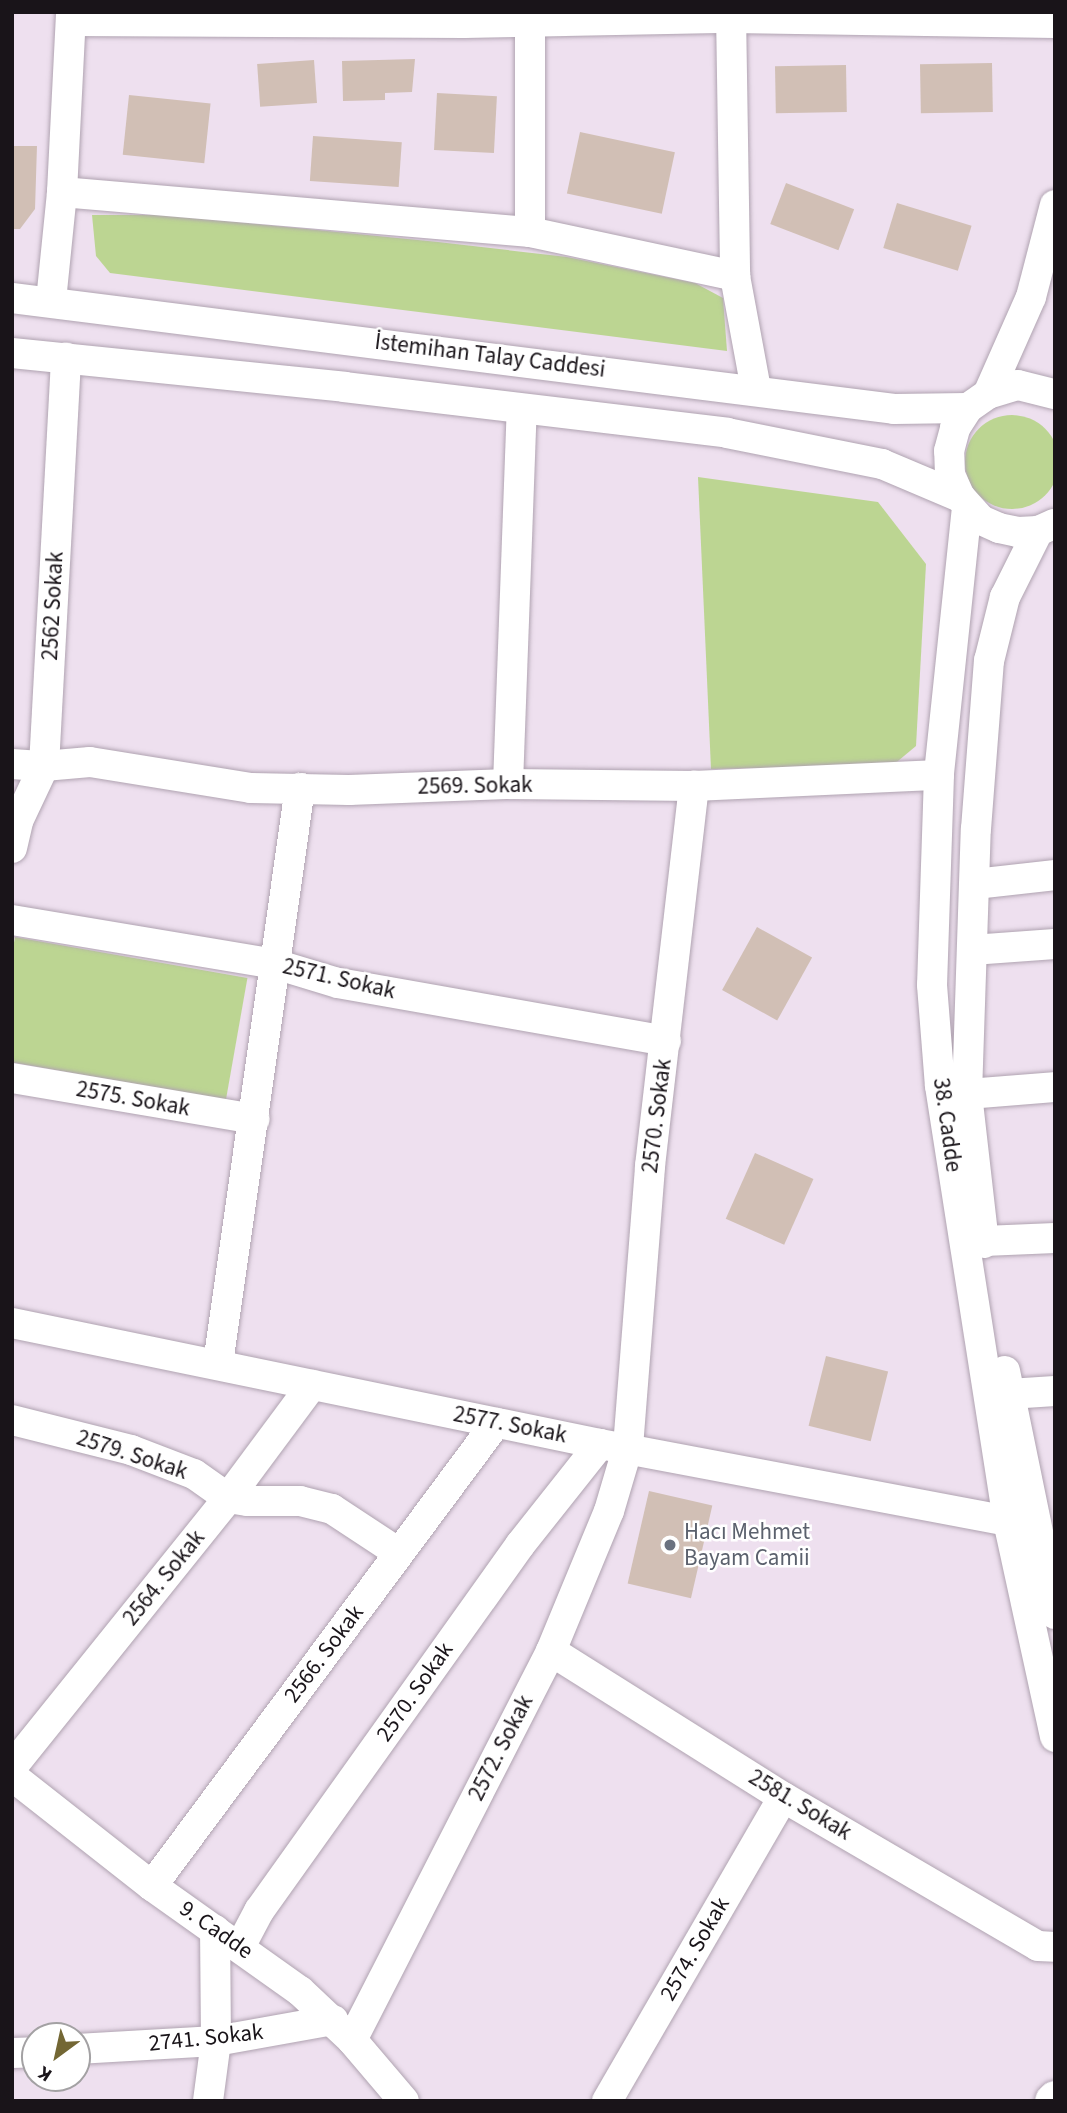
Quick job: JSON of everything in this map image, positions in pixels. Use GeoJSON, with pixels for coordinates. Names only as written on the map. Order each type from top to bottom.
{"type":"FeatureCollection","features":[{"type":"Feature","properties":{"kind":"street"},"geometry":{"type":"LineString","coordinates":[[732,15],[735,276],[756,389]]}},
{"type":"Feature","properties":{"kind":"street"},"geometry":{"type":"LineString","coordinates":[[51,300],[62,192],[71,17],[464,18],[530,22],[732,15],[1055,23]]}},
{"type":"Feature","properties":{"kind":"street"},"geometry":{"type":"LineString","coordinates":[[530,22],[530,232]]}},
{"type":"Feature","properties":{"kind":"street"},"geometry":{"type":"LineString","coordinates":[[62,192],[530,232],[735,276]]}},
{"type":"Feature","properties":{"kind":"street"},"geometry":{"type":"LineString","coordinates":[[1046,527],[1018,532],[981,520],[963,502],[950,475],[949,451],[955,428],[978,401],[1031,297],[1055,205]]}},
{"type":"Feature","properties":{"kind":"street","name":"İstemihan Talay Caddesi"},"geometry":{"type":"LineString","coordinates":[[12,298],[51,300],[756,389],[894,409],[978,401],[1018,386],[1055,394]]}},
{"type":"Feature","properties":{"kind":"street"},"geometry":{"type":"LineString","coordinates":[[12,353],[344,387],[727,433],[882,464],[963,502]]}},
{"type":"Feature","properties":{"kind":"street","name":"2562 Sokak"},"geometry":{"type":"LineString","coordinates":[[12,848],[18,821],[44,766],[66,358]]}},
{"type":"Feature","properties":{"kind":"street"},"geometry":{"type":"LineString","coordinates":[[508,784],[522,409]]}},
{"type":"Feature","properties":{"kind":"street","name":"38. Cadde"},"geometry":{"type":"LineString","coordinates":[[963,502],[939,775],[932,985],[940,1086],[1008,1521],[1055,1737]]}},
{"type":"Feature","properties":{"kind":"street","name":"38. Cadde"},"geometry":{"type":"LineString","coordinates":[[1046,527],[1005,597],[989,661],[975,884],[967,1094],[984,1241],[1009,1394],[1055,1614]]}},
{"type":"Feature","properties":{"kind":"street","name":"2569. Sokak"},"geometry":{"type":"LineString","coordinates":[[12,764],[44,766],[90,762],[251,788],[349,790],[508,784],[694,786],[939,775]]}},
{"type":"Feature","properties":{"kind":"street","name":"2570. Sokak"},"geometry":{"type":"LineString","coordinates":[[240,1947],[259,1911],[520,1545],[614,1445],[666,1041],[694,786]]}},
{"type":"Feature","properties":{"kind":"street"},"geometry":{"type":"LineString","coordinates":[[218,1364],[300,788]]}},
{"type":"Feature","properties":{"kind":"street"},"geometry":{"type":"LineString","coordinates":[[975,884],[1055,875]]}},
{"type":"Feature","properties":{"kind":"street","name":"2571. Sokak"},"geometry":{"type":"LineString","coordinates":[[12,920],[275,964],[338,983],[666,1041]]}},
{"type":"Feature","properties":{"kind":"street"},"geometry":{"type":"LineString","coordinates":[[972,950],[1055,944]]}},
{"type":"Feature","properties":{"kind":"street","name":"2575. Sokak"},"geometry":{"type":"LineString","coordinates":[[12,1078],[254,1119]]}},
{"type":"Feature","properties":{"kind":"street"},"geometry":{"type":"LineString","coordinates":[[967,1094],[1055,1087]]}},
{"type":"Feature","properties":{"kind":"street"},"geometry":{"type":"LineString","coordinates":[[984,1241],[1055,1238]]}},
{"type":"Feature","properties":{"kind":"street","name":"2577. Sokak"},"geometry":{"type":"LineString","coordinates":[[12,1323],[496,1423],[1008,1521]]}},
{"type":"Feature","properties":{"kind":"street","name":"2564. Sokak"},"geometry":{"type":"LineString","coordinates":[[12,1767],[228,1498],[312,1385]]}},
{"type":"Feature","properties":{"kind":"street"},"geometry":{"type":"LineString","coordinates":[[1009,1394],[1055,1391]]}},
{"type":"Feature","properties":{"kind":"street","name":"2579. Sokak"},"geometry":{"type":"LineString","coordinates":[[12,1420],[131,1450],[194,1474],[228,1498]]}},
{"type":"Feature","properties":{"kind":"street","name":"2566. Sokak"},"geometry":{"type":"LineString","coordinates":[[152,1886],[496,1423]]}},
{"type":"Feature","properties":{"kind":"street","name":"2572. Sokak"},"geometry":{"type":"LineString","coordinates":[[343,2030],[551,1651],[609,1511],[614,1445]]}},
{"type":"Feature","properties":{"kind":"street"},"geometry":{"type":"LineString","coordinates":[[228,1498],[300,1500],[332,1509],[399,1553]]}},
{"type":"Feature","properties":{"kind":"street","name":"2581. Sokak"},"geometry":{"type":"LineString","coordinates":[[551,1651],[783,1797],[1038,1946],[1055,1947]]}},
{"type":"Feature","properties":{"kind":"street","name":"9. Cadde"},"geometry":{"type":"LineString","coordinates":[[12,1776],[152,1886],[300,1991],[343,2030],[404,2101]]}},
{"type":"Feature","properties":{"kind":"street","name":"2574. Sokak"},"geometry":{"type":"LineString","coordinates":[[607,2101],[783,1797]]}},
{"type":"Feature","properties":{"kind":"street"},"geometry":{"type":"LineString","coordinates":[[208,2101],[216,2041],[215,1930]]}},
{"type":"Feature","properties":{"kind":"street","name":"2741. Sokak"},"geometry":{"type":"LineString","coordinates":[[91,2048],[343,2030]]}},
{"type":"Feature","properties":{"kind":"green space"},"geometry":{"type":"Polygon","coordinates":[[[92,215],[167,215],[438,242],[567,257],[695,283],[723,298],[727,351],[110,273],[96,256],[92,215]]]}},
{"type":"Feature","properties":{"kind":"green space"},"geometry":{"type":"Polygon","coordinates":[[[1012,415],[1030,419],[1045,429],[1055,444],[1059,462],[1055,480],[1045,495],[1030,505],[1012,509],[994,505],[979,495],[969,480],[965,462],[969,444],[979,429],[994,419],[1012,415]]]}},
{"type":"Feature","properties":{"kind":"green space"},"geometry":{"type":"Polygon","coordinates":[[[698,477],[878,502],[926,564],[916,746],[892,766],[711,769],[698,477]]]}},
{"type":"Feature","properties":{"kind":"green space"},"geometry":{"type":"Polygon","coordinates":[[[15,937],[247,978],[226,1100],[12,1062],[12,954],[15,937]]]}},
{"type":"Feature","properties":{"kind":"building"},"geometry":{"type":"Polygon","coordinates":[[[415,59],[412,92],[385,93],[385,100],[343,101],[342,61],[415,59]]]}},
{"type":"Feature","properties":{"kind":"building"},"geometry":{"type":"Polygon","coordinates":[[[314,60],[317,103],[260,107],[257,64],[314,60]]]}},
{"type":"Feature","properties":{"kind":"building"},"geometry":{"type":"Polygon","coordinates":[[[992,63],[993,112],[921,113],[920,64],[992,63]]]}},
{"type":"Feature","properties":{"kind":"building"},"geometry":{"type":"Polygon","coordinates":[[[846,65],[847,112],[776,113],[775,66],[846,65]]]}},
{"type":"Feature","properties":{"kind":"building"},"geometry":{"type":"Polygon","coordinates":[[[437,93],[497,96],[494,153],[434,150],[437,93]]]}},
{"type":"Feature","properties":{"kind":"building"},"geometry":{"type":"Polygon","coordinates":[[[129,95],[211,104],[204,163],[123,155],[129,95]]]}},
{"type":"Feature","properties":{"kind":"building"},"geometry":{"type":"Polygon","coordinates":[[[580,132],[675,152],[662,214],[567,194],[580,132]]]}},
{"type":"Feature","properties":{"kind":"building"},"geometry":{"type":"Polygon","coordinates":[[[313,136],[402,142],[399,187],[310,181],[313,136]]]}},
{"type":"Feature","properties":{"kind":"building"},"geometry":{"type":"Polygon","coordinates":[[[12,146],[37,146],[35,209],[20,229],[12,229],[12,146]]]}},
{"type":"Feature","properties":{"kind":"building"},"geometry":{"type":"Polygon","coordinates":[[[786,183],[854,209],[838,250],[770,224],[786,183]]]}},
{"type":"Feature","properties":{"kind":"building"},"geometry":{"type":"Polygon","coordinates":[[[897,203],[972,226],[958,271],[883,248],[897,203]]]}},
{"type":"Feature","properties":{"kind":"building"},"geometry":{"type":"Polygon","coordinates":[[[757,927],[812,958],[777,1021],[722,990],[757,927]]]}},
{"type":"Feature","properties":{"kind":"building"},"geometry":{"type":"Polygon","coordinates":[[[755,1153],[813,1179],[784,1245],[726,1219],[755,1153]]]}},
{"type":"Feature","properties":{"kind":"building"},"geometry":{"type":"Polygon","coordinates":[[[826,1356],[888,1371],[871,1441],[809,1426],[826,1356]]]}},
{"type":"Feature","properties":{"kind":"building","name":"Hacı Mehmet Bayam Camii"},"geometry":{"type":"Polygon","coordinates":[[[649,1491],[712,1506],[691,1598],[628,1584],[649,1491]]]}},
{"type":"Feature","properties":{"kind":"place","name":"Hacı Mehmet Bayam Camii"},"geometry":{"type":"Point","coordinates":[670,1545]}}]}
